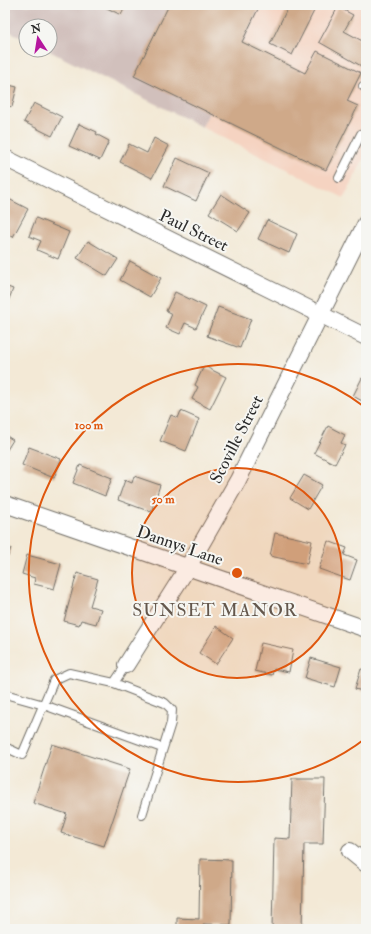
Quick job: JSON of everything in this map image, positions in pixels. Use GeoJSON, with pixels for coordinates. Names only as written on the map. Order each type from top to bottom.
{"type":"FeatureCollection","features":[{"type":"Feature","properties":{"kind":"street","name":"Paul Street"},"geometry":{"type":"LineString","coordinates":[[5,158],[366,337]]}},
{"type":"Feature","properties":{"kind":"street","name":"Scoville Street"},"geometry":{"type":"LineString","coordinates":[[126,665],[188,567],[238,480],[366,223]]}},
{"type":"Feature","properties":{"kind":"street","name":"Dannys Lane"},"geometry":{"type":"LineString","coordinates":[[5,504],[366,629]]}},
{"type":"Feature","properties":{"kind":"street"},"geometry":{"type":"LineString","coordinates":[[350,851],[366,864]]}},
{"type":"Feature","properties":{"kind":"lane"},"geometry":{"type":"LineString","coordinates":[[339,178],[361,134],[366,137]]}},
{"type":"Feature","properties":{"kind":"lane"},"geometry":{"type":"LineString","coordinates":[[114,683],[126,665]]}},
{"type":"Feature","properties":{"kind":"lane"},"geometry":{"type":"LineString","coordinates":[[5,747],[22,755],[54,680],[69,673],[114,683],[165,703],[172,710],[171,723],[142,815]]}},
{"type":"Feature","properties":{"kind":"lane"},"geometry":{"type":"LineString","coordinates":[[5,694],[44,705],[162,748]]}},
{"type":"Feature","properties":{"kind":"shaded area"},"geometry":{"type":"Polygon","coordinates":[[[5,5],[261,5],[202,127],[58,55],[58,18],[18,18],[18,36],[5,29],[5,5]]]}},
{"type":"Feature","properties":{"kind":"shaded area"},"geometry":{"type":"Polygon","coordinates":[[[261,5],[366,5],[366,154],[344,198],[202,127],[261,5]]]}},
{"type":"Feature","properties":{"kind":"building"},"geometry":{"type":"Polygon","coordinates":[[[101,5],[126,5],[121,15],[101,5]]]}},
{"type":"Feature","properties":{"kind":"building"},"geometry":{"type":"Polygon","coordinates":[[[169,5],[260,5],[242,42],[305,73],[317,51],[361,73],[347,101],[358,106],[326,170],[134,76],[169,5]]]}},
{"type":"Feature","properties":{"kind":"building"},"geometry":{"type":"Polygon","coordinates":[[[289,5],[317,5],[292,55],[270,44],[289,5]]]}},
{"type":"Feature","properties":{"kind":"building"},"geometry":{"type":"Polygon","coordinates":[[[338,7],[353,15],[344,31],[366,43],[366,60],[363,67],[319,42],[338,7]]]}},
{"type":"Feature","properties":{"kind":"building"},"geometry":{"type":"Polygon","coordinates":[[[5,84],[17,87],[12,107],[5,105],[5,84]]]}},
{"type":"Feature","properties":{"kind":"building"},"geometry":{"type":"Polygon","coordinates":[[[34,103],[62,117],[52,136],[24,122],[34,103]]]}},
{"type":"Feature","properties":{"kind":"building"},"geometry":{"type":"Polygon","coordinates":[[[79,124],[97,132],[96,134],[109,141],[100,160],[69,146],[79,124]]]}},
{"type":"Feature","properties":{"kind":"building"},"geometry":{"type":"Polygon","coordinates":[[[154,138],[169,146],[152,178],[120,162],[129,144],[147,153],[154,138]]]}},
{"type":"Feature","properties":{"kind":"building"},"geometry":{"type":"Polygon","coordinates":[[[177,158],[209,173],[196,201],[164,186],[177,158]]]}},
{"type":"Feature","properties":{"kind":"building"},"geometry":{"type":"Polygon","coordinates":[[[221,194],[250,213],[238,231],[209,213],[221,194]]]}},
{"type":"Feature","properties":{"kind":"building"},"geometry":{"type":"Polygon","coordinates":[[[5,197],[28,209],[13,237],[5,232],[5,197]]]}},
{"type":"Feature","properties":{"kind":"building"},"geometry":{"type":"Polygon","coordinates":[[[36,218],[69,232],[58,259],[37,250],[41,241],[29,236],[36,218]]]}},
{"type":"Feature","properties":{"kind":"building"},"geometry":{"type":"Polygon","coordinates":[[[267,220],[297,234],[289,253],[258,239],[267,220]]]}},
{"type":"Feature","properties":{"kind":"building"},"geometry":{"type":"Polygon","coordinates":[[[88,241],[118,259],[107,276],[77,258],[88,241]]]}},
{"type":"Feature","properties":{"kind":"building"},"geometry":{"type":"Polygon","coordinates":[[[130,261],[161,278],[150,297],[120,280],[130,261]]]}},
{"type":"Feature","properties":{"kind":"building"},"geometry":{"type":"Polygon","coordinates":[[[5,286],[13,289],[7,304],[5,303],[5,286]]]}},
{"type":"Feature","properties":{"kind":"building"},"geometry":{"type":"Polygon","coordinates":[[[175,292],[206,307],[196,328],[185,323],[180,334],[166,328],[172,314],[166,311],[175,292]]]}},
{"type":"Feature","properties":{"kind":"building"},"geometry":{"type":"Polygon","coordinates":[[[218,307],[251,319],[240,348],[207,336],[218,307]]]}},
{"type":"Feature","properties":{"kind":"building"},"geometry":{"type":"Polygon","coordinates":[[[204,366],[226,377],[210,409],[192,399],[198,387],[195,385],[204,366]]]}},
{"type":"Feature","properties":{"kind":"building"},"geometry":{"type":"Polygon","coordinates":[[[362,378],[366,380],[366,403],[353,396],[362,378]]]}},
{"type":"Feature","properties":{"kind":"building"},"geometry":{"type":"Polygon","coordinates":[[[181,411],[199,419],[186,451],[160,441],[171,415],[178,418],[181,411]]]}},
{"type":"Feature","properties":{"kind":"building"},"geometry":{"type":"Polygon","coordinates":[[[328,426],[345,435],[341,443],[345,445],[335,464],[314,453],[328,426]]]}},
{"type":"Feature","properties":{"kind":"building"},"geometry":{"type":"Polygon","coordinates":[[[5,435],[13,440],[5,453],[5,435]]]}},
{"type":"Feature","properties":{"kind":"building"},"geometry":{"type":"Polygon","coordinates":[[[29,447],[61,459],[54,478],[22,465],[29,447]]]}},
{"type":"Feature","properties":{"kind":"building"},"geometry":{"type":"Polygon","coordinates":[[[80,465],[112,478],[105,496],[73,483],[80,465]]]}},
{"type":"Feature","properties":{"kind":"building"},"geometry":{"type":"Polygon","coordinates":[[[304,475],[322,485],[308,509],[290,498],[304,475]]]}},
{"type":"Feature","properties":{"kind":"building"},"geometry":{"type":"Polygon","coordinates":[[[134,476],[160,485],[151,512],[118,500],[125,480],[132,483],[134,476]]]}},
{"type":"Feature","properties":{"kind":"building"},"geometry":{"type":"Polygon","coordinates":[[[275,533],[312,541],[307,564],[270,556],[275,533]]]}},
{"type":"Feature","properties":{"kind":"building"},"geometry":{"type":"Polygon","coordinates":[[[328,541],[347,548],[344,555],[357,560],[350,580],[319,569],[328,541]]]}},
{"type":"Feature","properties":{"kind":"building"},"geometry":{"type":"Polygon","coordinates":[[[5,546],[11,548],[5,564],[5,546]]]}},
{"type":"Feature","properties":{"kind":"building"},"geometry":{"type":"Polygon","coordinates":[[[27,555],[61,564],[54,589],[34,584],[35,578],[22,574],[27,555]]]}},
{"type":"Feature","properties":{"kind":"building"},"geometry":{"type":"Polygon","coordinates":[[[77,573],[98,579],[90,606],[101,609],[96,624],[81,620],[79,625],[64,621],[77,573]]]}},
{"type":"Feature","properties":{"kind":"building"},"geometry":{"type":"Polygon","coordinates":[[[216,626],[233,638],[216,664],[199,653],[216,626]]]}},
{"type":"Feature","properties":{"kind":"building"},"geometry":{"type":"Polygon","coordinates":[[[261,643],[293,650],[289,672],[274,669],[272,675],[255,671],[261,643]]]}},
{"type":"Feature","properties":{"kind":"building"},"geometry":{"type":"Polygon","coordinates":[[[311,658],[341,667],[335,687],[305,678],[311,658]]]}},
{"type":"Feature","properties":{"kind":"building"},"geometry":{"type":"Polygon","coordinates":[[[361,669],[366,670],[366,692],[355,689],[361,669]]]}},
{"type":"Feature","properties":{"kind":"building"},"geometry":{"type":"Polygon","coordinates":[[[52,744],[130,769],[104,846],[61,833],[67,814],[33,803],[52,744]]]}},
{"type":"Feature","properties":{"kind":"building"},"geometry":{"type":"Polygon","coordinates":[[[292,779],[325,779],[323,844],[304,844],[302,929],[272,929],[274,838],[290,839],[292,779]]]}},
{"type":"Feature","properties":{"kind":"building"},"geometry":{"type":"Polygon","coordinates":[[[200,859],[232,860],[231,925],[203,924],[203,929],[177,929],[177,918],[199,919],[200,859]]]}},
{"type":"Feature","properties":{"kind":"district","name":"SUNSET MANOR"},"geometry":{"type":"Point","coordinates":[215,610]}}]}
